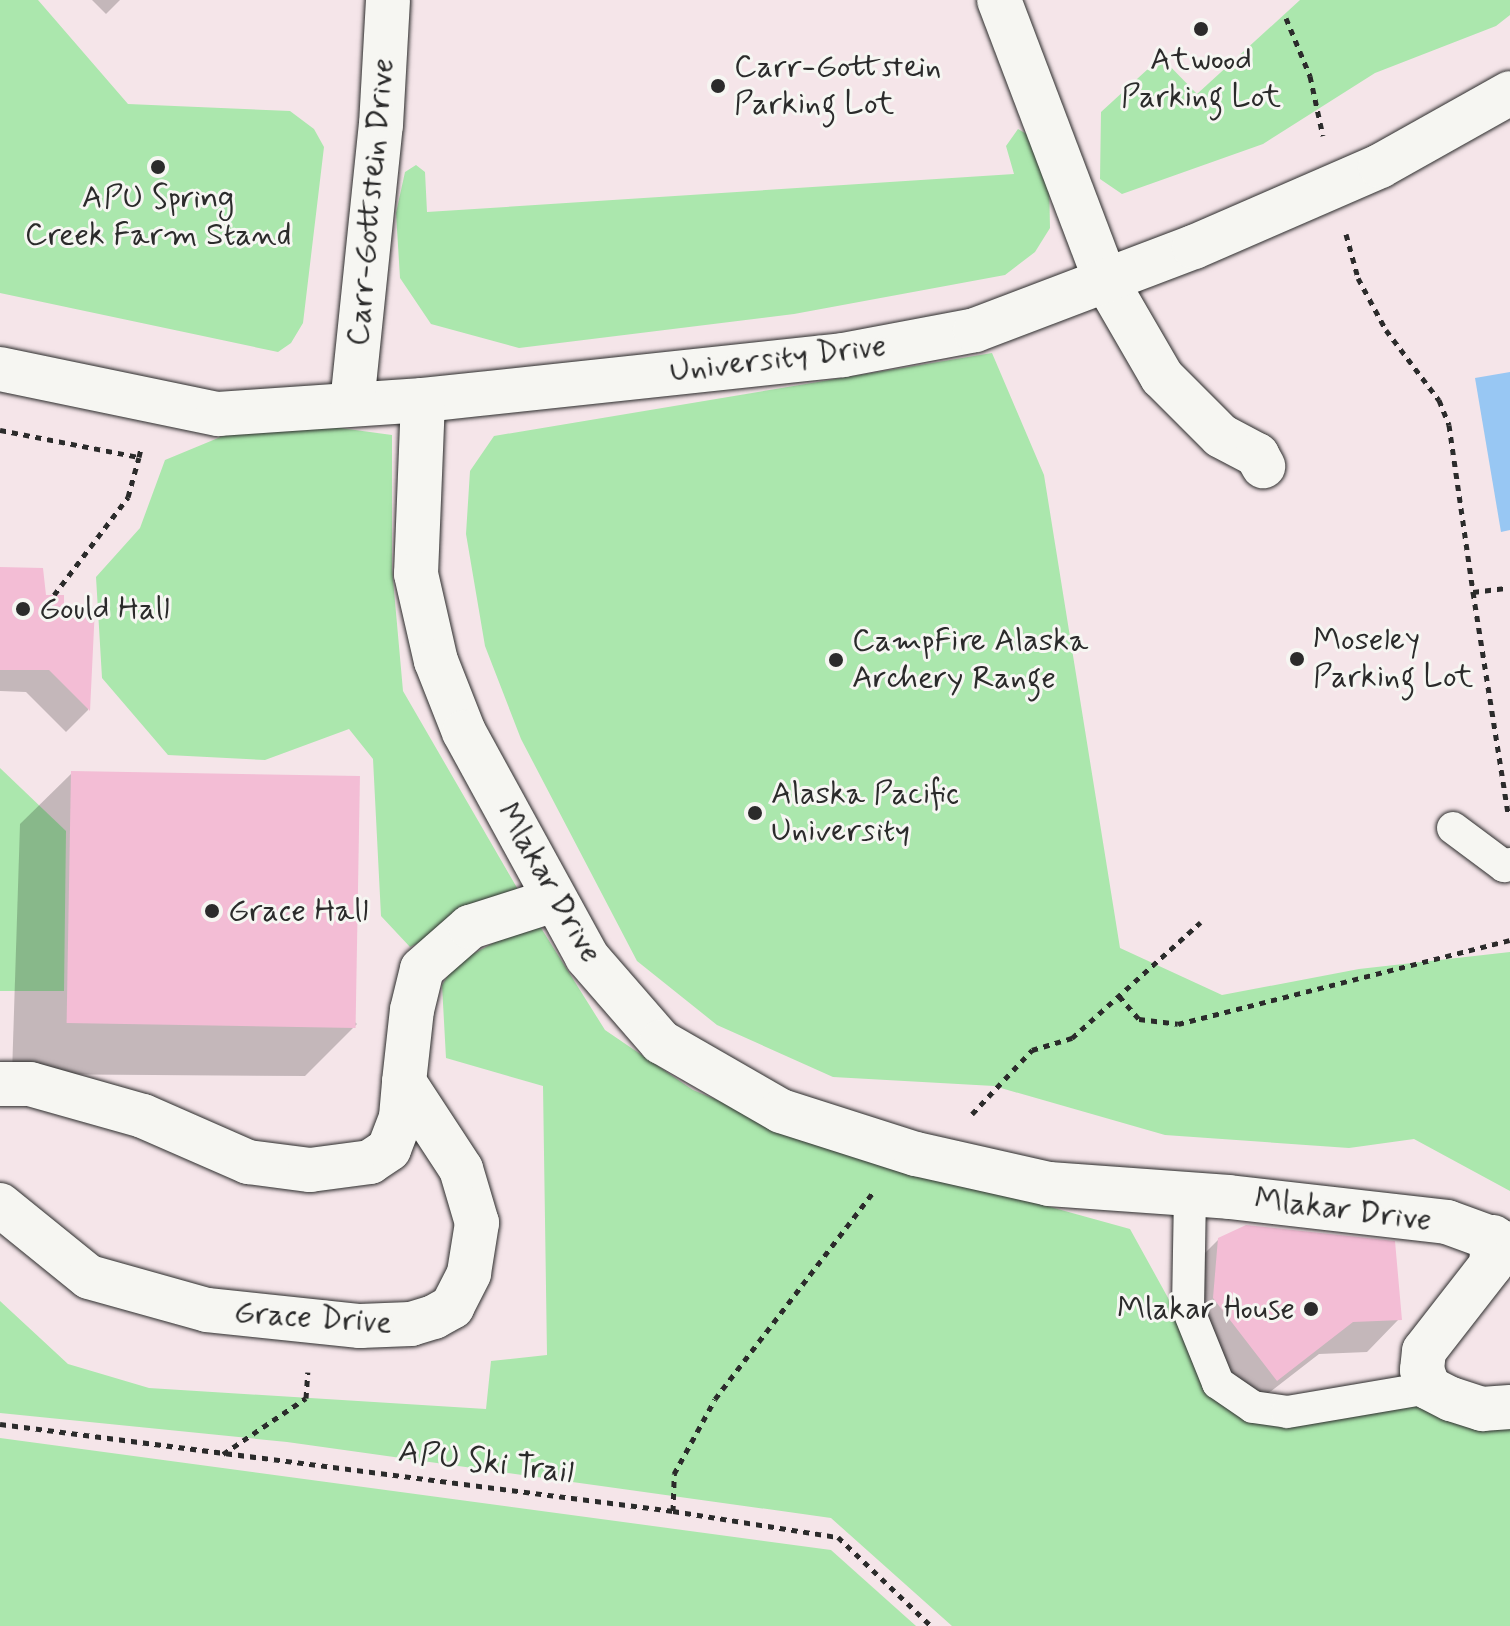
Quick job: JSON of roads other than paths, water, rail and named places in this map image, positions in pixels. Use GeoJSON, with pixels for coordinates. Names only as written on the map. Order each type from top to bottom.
{"type":"FeatureCollection","features":[{"type":"Feature","properties":{"kind":"street","name":"Carr-Gottstein Drive"},"geometry":{"type":"LineString","coordinates":[[352,404],[381,125],[388,0]]}},
{"type":"Feature","properties":{"kind":"street"},"geometry":{"type":"LineString","coordinates":[[999,0],[1104,277],[1162,377],[1221,436],[1257,455],[1263,466]]}},
{"type":"Feature","properties":{"kind":"street","name":"University Drive"},"geometry":{"type":"LineString","coordinates":[[0,369],[218,414],[423,400],[843,355],[975,330],[1104,277],[1194,247],[1328,191],[1510,93]]}},
{"type":"Feature","properties":{"kind":"street","name":"Mlakar Drive"},"geometry":{"type":"LineString","coordinates":[[423,400],[416,574],[436,661],[464,732],[587,957],[661,1042],[781,1111],[909,1152],[1049,1184],[1190,1194],[1447,1222],[1502,1241],[1491,1265],[1424,1351],[1422,1370],[1429,1388]]}},
{"type":"Feature","properties":{"kind":"street"},"geometry":{"type":"LineString","coordinates":[[0,1084],[30,1084],[143,1116],[248,1162],[310,1170],[370,1162],[389,1149],[401,1117],[412,1010],[422,969],[470,927],[554,900]]}},
{"type":"Feature","properties":{"kind":"street","name":"Grace Drive"},"geometry":{"type":"LineString","coordinates":[[0,1205],[89,1277],[207,1310],[314,1321],[411,1324],[452,1307],[469,1273],[477,1223],[461,1169],[404,1082]]}},
{"type":"Feature","properties":{"kind":"street"},"geometry":{"type":"LineString","coordinates":[[1429,1388],[1482,1409],[1510,1407]]}},
{"type":"Feature","properties":{"kind":"lane"},"geometry":{"type":"LineString","coordinates":[[1453,828],[1504,866],[1510,864]]}},
{"type":"Feature","properties":{"kind":"lane"},"geometry":{"type":"LineString","coordinates":[[1190,1194],[1188,1309],[1218,1383],[1253,1407],[1287,1412],[1429,1388]]}},
{"type":"Feature","properties":{"kind":"water"},"geometry":{"type":"Polygon","coordinates":[[[1510,372],[1510,530],[1501,532],[1475,378],[1510,372]]]}},
{"type":"Feature","properties":{"kind":"place","name":"Atwood Parking Lot"},"geometry":{"type":"Point","coordinates":[1201,29]}},
{"type":"Feature","properties":{"kind":"place","name":"Carr-Gottstein Parking Lot"},"geometry":{"type":"Point","coordinates":[718,86]}},
{"type":"Feature","properties":{"kind":"place","name":"APU Spring Creek Farm Stand"},"geometry":{"type":"Point","coordinates":[158,167]}},
{"type":"Feature","properties":{"kind":"place","name":"Gould Hall"},"geometry":{"type":"Point","coordinates":[23,609]}},
{"type":"Feature","properties":{"kind":"place","name":"Moseley Parking Lot"},"geometry":{"type":"Point","coordinates":[1297,659]}},
{"type":"Feature","properties":{"kind":"place","name":"CampFire Alaska Archery Range"},"geometry":{"type":"Point","coordinates":[836,660]}},
{"type":"Feature","properties":{"kind":"place","name":"Alaska Pacific University"},"geometry":{"type":"Point","coordinates":[755,813]}},
{"type":"Feature","properties":{"kind":"place","name":"Grace Hall"},"geometry":{"type":"Point","coordinates":[212,911]}},
{"type":"Feature","properties":{"kind":"place","name":"Mlakar House"},"geometry":{"type":"Point","coordinates":[1311,1309]}}]}
